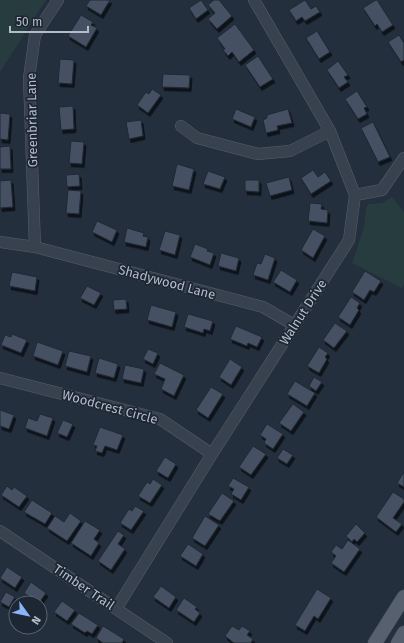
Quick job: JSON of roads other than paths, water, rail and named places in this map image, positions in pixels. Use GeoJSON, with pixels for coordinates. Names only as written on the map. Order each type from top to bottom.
{"type":"FeatureCollection","features":[{"type":"Feature","properties":{"kind":"main road"},"geometry":{"type":"LineString","coordinates":[[375,643],[404,597]]}},
{"type":"Feature","properties":{"kind":"main road"},"geometry":{"type":"LineString","coordinates":[[398,643],[404,633]]}},
{"type":"Feature","properties":{"kind":"street","name":"Greenbriar Lane"},"geometry":{"type":"LineString","coordinates":[[35,247],[29,78],[35,35],[58,0]]}},
{"type":"Feature","properties":{"kind":"street","name":"Walnut Drive"},"geometry":{"type":"LineString","coordinates":[[116,609],[212,454],[349,240],[355,195],[330,131],[254,0]]}},
{"type":"Feature","properties":{"kind":"street"},"geometry":{"type":"LineString","coordinates":[[182,126],[197,138],[258,154],[290,151],[330,131]]}},
{"type":"Feature","properties":{"kind":"street"},"geometry":{"type":"LineString","coordinates":[[355,195],[382,190],[404,158]]}},
{"type":"Feature","properties":{"kind":"street"},"geometry":{"type":"LineString","coordinates":[[0,242],[35,247]]}},
{"type":"Feature","properties":{"kind":"street","name":"Shadywood Lane"},"geometry":{"type":"LineString","coordinates":[[35,247],[263,307],[294,325]]}},
{"type":"Feature","properties":{"kind":"street","name":"Woodcrest Circle"},"geometry":{"type":"LineString","coordinates":[[0,378],[160,419],[212,454]]}},
{"type":"Feature","properties":{"kind":"street","name":"Timber Trail"},"geometry":{"type":"LineString","coordinates":[[0,531],[167,643]]}}]}
